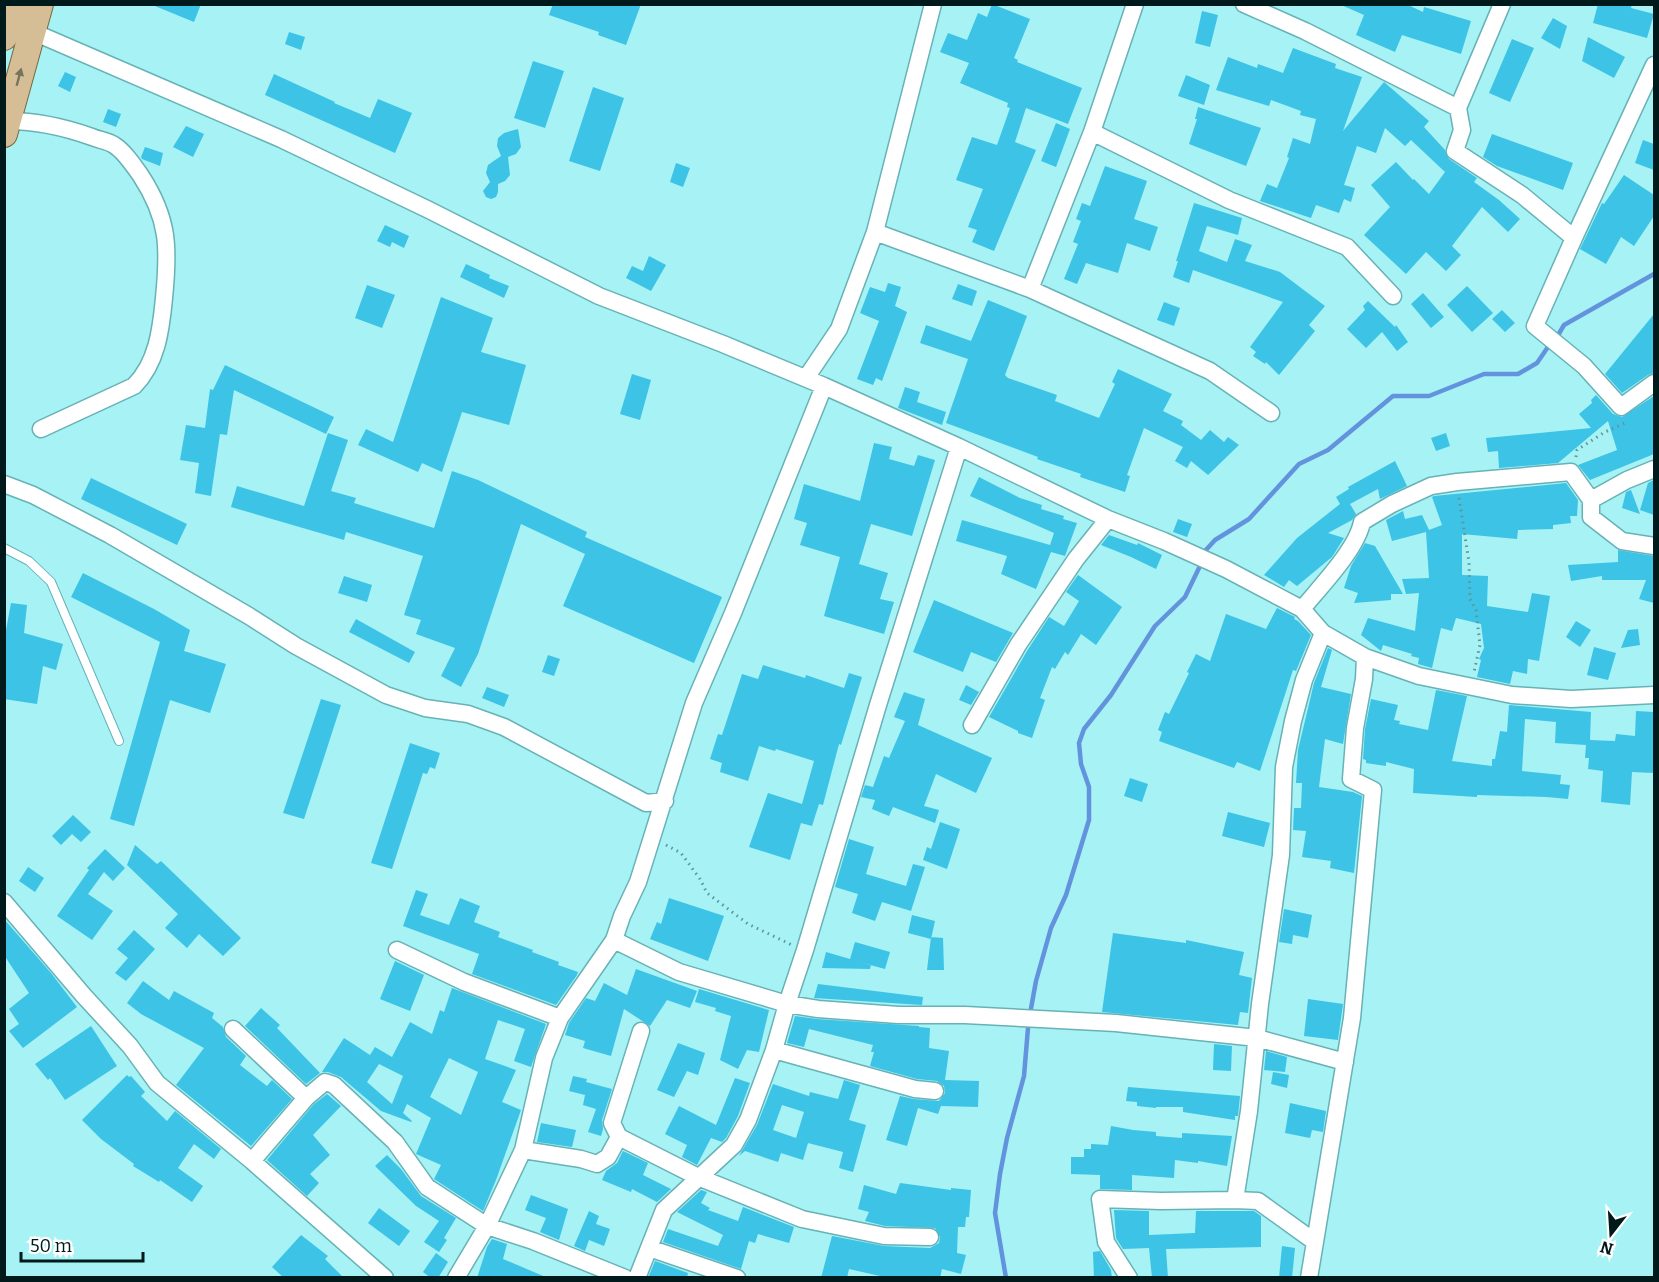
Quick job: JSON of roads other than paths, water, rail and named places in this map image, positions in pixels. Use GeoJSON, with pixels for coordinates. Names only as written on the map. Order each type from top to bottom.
{"type":"FeatureCollection","features":[{"type":"Feature","properties":{"kind":"main road"},"geometry":{"type":"LineString","coordinates":[[6,128],[13,21],[40,4]]}},
{"type":"Feature","properties":{"kind":"street"},"geometry":{"type":"LineString","coordinates":[[806,378],[839,329],[875,232],[933,4]]}},
{"type":"Feature","properties":{"kind":"street"},"geometry":{"type":"LineString","coordinates":[[1030,289],[1092,132],[1135,4]]}},
{"type":"Feature","properties":{"kind":"street"},"geometry":{"type":"LineString","coordinates":[[1244,4],[1305,31],[1458,108]]}},
{"type":"Feature","properties":{"kind":"street"},"geometry":{"type":"LineString","coordinates":[[1502,4],[1458,108],[1462,130],[1455,151],[1522,195],[1574,238]]}},
{"type":"Feature","properties":{"kind":"street"},"geometry":{"type":"LineString","coordinates":[[13,21],[281,139],[429,210],[599,296],[806,378],[959,447],[1108,519],[1215,564],[1302,609],[1323,633],[1365,657],[1419,676],[1512,695],[1571,699],[1654,695]]}},
{"type":"Feature","properties":{"kind":"street"},"geometry":{"type":"LineString","coordinates":[[1654,65],[1535,326],[1584,366],[1621,407],[1654,383]]}},
{"type":"Feature","properties":{"kind":"street"},"geometry":{"type":"LineString","coordinates":[[6,128],[33,121],[63,127],[115,145],[135,167],[152,193],[163,219],[168,264],[163,316],[156,350],[145,375],[134,386],[41,429]]}},
{"type":"Feature","properties":{"kind":"street"},"geometry":{"type":"LineString","coordinates":[[1092,132],[1228,200],[1347,247],[1393,296]]}},
{"type":"Feature","properties":{"kind":"street"},"geometry":{"type":"LineString","coordinates":[[875,232],[1030,289],[1210,371],[1271,413]]}},
{"type":"Feature","properties":{"kind":"street"},"geometry":{"type":"LineString","coordinates":[[456,1278],[487,1226],[523,1150],[544,1058],[560,1018],[614,940],[638,882],[694,703],[733,614],[824,386]]}},
{"type":"Feature","properties":{"kind":"street"},"geometry":{"type":"LineString","coordinates":[[637,1278],[664,1210],[734,1145],[748,1120],[774,1050],[881,694],[959,447]]}},
{"type":"Feature","properties":{"kind":"street"},"geometry":{"type":"LineString","coordinates":[[1591,500],[1627,480],[1654,469]]}},
{"type":"Feature","properties":{"kind":"street"},"geometry":{"type":"LineString","coordinates":[[1302,609],[1334,571],[1360,533],[1362,522],[1392,504],[1431,486],[1571,472],[1591,500],[1591,517],[1622,542],[1654,546]]}},
{"type":"Feature","properties":{"kind":"street"},"geometry":{"type":"LineString","coordinates":[[4,484],[33,495],[110,535],[296,646],[386,695],[425,708],[468,714],[504,728],[646,803],[665,801]]}},
{"type":"Feature","properties":{"kind":"street"},"geometry":{"type":"LineString","coordinates":[[972,725],[1018,645],[1076,559],[1108,519]]}},
{"type":"Feature","properties":{"kind":"street"},"geometry":{"type":"LineString","coordinates":[[1235,1200],[1249,1111],[1281,855],[1284,767],[1304,680],[1323,633]]}},
{"type":"Feature","properties":{"kind":"street"},"geometry":{"type":"LineString","coordinates":[[1308,1278],[1353,1018],[1373,790],[1351,779],[1355,728],[1364,679],[1365,657]]}},
{"type":"Feature","properties":{"kind":"street"},"geometry":{"type":"LineString","coordinates":[[646,803],[652,836]]}},
{"type":"Feature","properties":{"kind":"street"},"geometry":{"type":"LineString","coordinates":[[4,902],[130,1046],[157,1083],[252,1161],[385,1278]]}},
{"type":"Feature","properties":{"kind":"street"},"geometry":{"type":"LineString","coordinates":[[614,940],[679,972],[787,1004],[818,1009],[898,1015],[965,1015],[1116,1023],[1257,1038],[1345,1062]]}},
{"type":"Feature","properties":{"kind":"street"},"geometry":{"type":"LineString","coordinates":[[398,950],[464,982],[560,1018]]}},
{"type":"Feature","properties":{"kind":"street"},"geometry":{"type":"LineString","coordinates":[[233,1029],[306,1098]]}},
{"type":"Feature","properties":{"kind":"street"},"geometry":{"type":"LineString","coordinates":[[641,1031],[612,1123],[619,1137],[698,1177],[802,1219],[884,1236],[930,1237]]}},
{"type":"Feature","properties":{"kind":"street"},"geometry":{"type":"LineString","coordinates":[[774,1050],[915,1089],[934,1090]]}},
{"type":"Feature","properties":{"kind":"street"},"geometry":{"type":"LineString","coordinates":[[252,1161],[306,1098],[325,1082],[333,1085],[395,1142],[427,1187],[487,1226],[625,1278]]}},
{"type":"Feature","properties":{"kind":"street"},"geometry":{"type":"LineString","coordinates":[[523,1150],[581,1159],[597,1164],[608,1157],[619,1137]]}},
{"type":"Feature","properties":{"kind":"street"},"geometry":{"type":"LineString","coordinates":[[1129,1278],[1106,1242],[1100,1199],[1258,1201],[1315,1242]]}},
{"type":"Feature","properties":{"kind":"street"},"geometry":{"type":"LineString","coordinates":[[649,1248],[737,1278]]}},
{"type":"Feature","properties":{"kind":"lane"},"geometry":{"type":"LineString","coordinates":[[4,548],[29,561],[51,582],[119,741]]}},
{"type":"Feature","properties":{"kind":"waterway"},"geometry":{"type":"LineString","coordinates":[[1557,337],[1564,325],[1654,274]]}},
{"type":"Feature","properties":{"kind":"waterway"},"geometry":{"type":"LineString","coordinates":[[1205,551],[1215,540],[1249,519],[1299,464],[1328,450],[1393,396],[1429,396],[1484,374],[1518,374],[1537,363],[1550,344]]}},
{"type":"Feature","properties":{"kind":"waterway"},"geometry":{"type":"LineString","coordinates":[[1030,1014],[1036,981],[1051,928],[1066,895],[1089,820],[1089,787],[1081,764],[1079,743],[1084,729],[1111,695],[1155,626],[1185,597],[1199,568]]}},
{"type":"Feature","properties":{"kind":"waterway"},"geometry":{"type":"LineString","coordinates":[[1006,1278],[995,1213],[1007,1138],[1024,1076],[1028,1028]]}}]}
